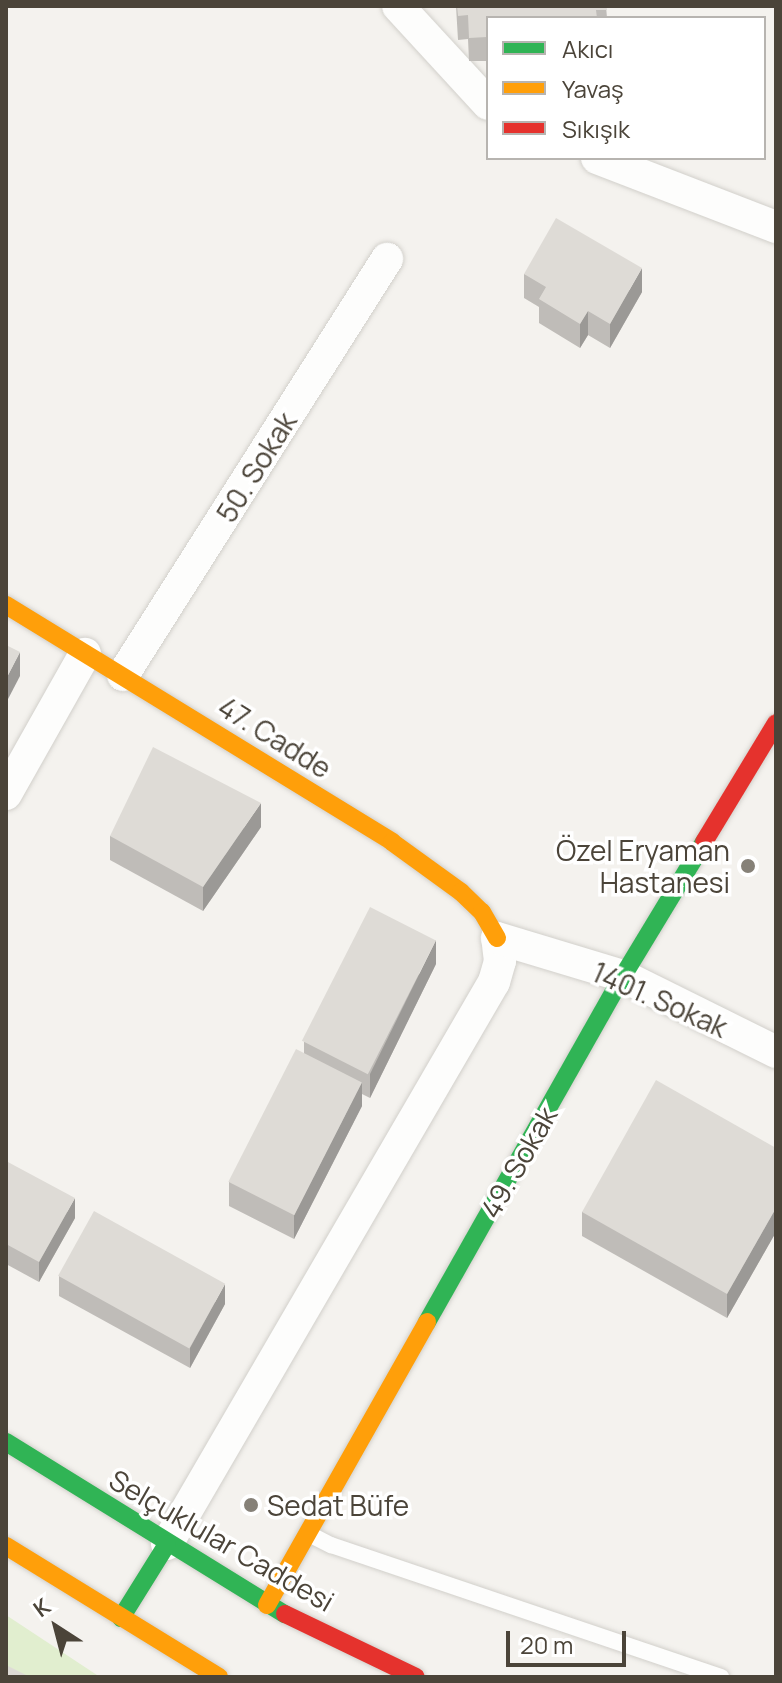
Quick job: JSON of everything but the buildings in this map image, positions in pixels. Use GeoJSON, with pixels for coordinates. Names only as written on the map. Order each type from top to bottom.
{"type":"FeatureCollection","features":[{"type":"Feature","properties":{"kind":"street"},"geometry":{"type":"LineString","coordinates":[[398,6],[486,102]]}},
{"type":"Feature","properties":{"kind":"street"},"geometry":{"type":"LineString","coordinates":[[602,160],[776,227]]}},
{"type":"Feature","properties":{"kind":"street","name":"50. Sokak"},"geometry":{"type":"LineString","coordinates":[[123,675],[387,259]]}},
{"type":"Feature","properties":{"kind":"street","name":"47. Cadde"},"geometry":{"type":"LineString","coordinates":[[6,605],[392,842],[461,892],[482,912],[497,938]]}},
{"type":"Feature","properties":{"kind":"street"},"geometry":{"type":"LineString","coordinates":[[6,794],[85,654]]}},
{"type":"Feature","properties":{"kind":"street","name":"49. Sokak"},"geometry":{"type":"LineString","coordinates":[[267,1605],[623,976],[776,723]]}},
{"type":"Feature","properties":{"kind":"street"},"geometry":{"type":"LineString","coordinates":[[121,1618],[494,982],[500,961],[497,938]]}},
{"type":"Feature","properties":{"kind":"street","name":"1401. Sokak"},"geometry":{"type":"LineString","coordinates":[[497,938],[623,976],[776,1052]]}},
{"type":"Feature","properties":{"kind":"street","name":"Selçuklular Caddesi"},"geometry":{"type":"LineString","coordinates":[[6,1442],[267,1605],[416,1677]]}},
{"type":"Feature","properties":{"kind":"street"},"geometry":{"type":"LineString","coordinates":[[6,1546],[219,1677]]}},
{"type":"Feature","properties":{"kind":"lane"},"geometry":{"type":"LineString","coordinates":[[307,1533],[331,1545],[721,1677]]}},
{"type":"Feature","properties":{"kind":"green space"},"geometry":{"type":"Polygon","coordinates":[[[6,1615],[100,1677],[6,1677],[6,1615]]]}},
{"type":"Feature","properties":{"kind":"traffic: fast"},"geometry":{"type":"LineString","coordinates":[[427,1322],[623,976],[704,842]]}},
{"type":"Feature","properties":{"kind":"traffic: fast"},"geometry":{"type":"LineString","coordinates":[[6,1442],[285,1614]]}},
{"type":"Feature","properties":{"kind":"traffic: fast"},"geometry":{"type":"LineString","coordinates":[[121,1618],[167,1544]]}},
{"type":"Feature","properties":{"kind":"traffic: slow"},"geometry":{"type":"LineString","coordinates":[[6,605],[392,842],[461,892],[482,912],[497,938]]}},
{"type":"Feature","properties":{"kind":"traffic: slow"},"geometry":{"type":"LineString","coordinates":[[267,1605],[427,1322]]}},
{"type":"Feature","properties":{"kind":"traffic: slow"},"geometry":{"type":"LineString","coordinates":[[6,1546],[219,1677]]}},
{"type":"Feature","properties":{"kind":"traffic: jam"},"geometry":{"type":"LineString","coordinates":[[704,842],[776,723]]}},
{"type":"Feature","properties":{"kind":"traffic: jam"},"geometry":{"type":"LineString","coordinates":[[285,1614],[416,1677]]}},
{"type":"Feature","properties":{"kind":"place","name":"Özel Eryaman Hastanesi"},"geometry":{"type":"Point","coordinates":[748,866]}},
{"type":"Feature","properties":{"kind":"place","name":"Sedat Büfe"},"geometry":{"type":"Point","coordinates":[251,1505]}}]}
